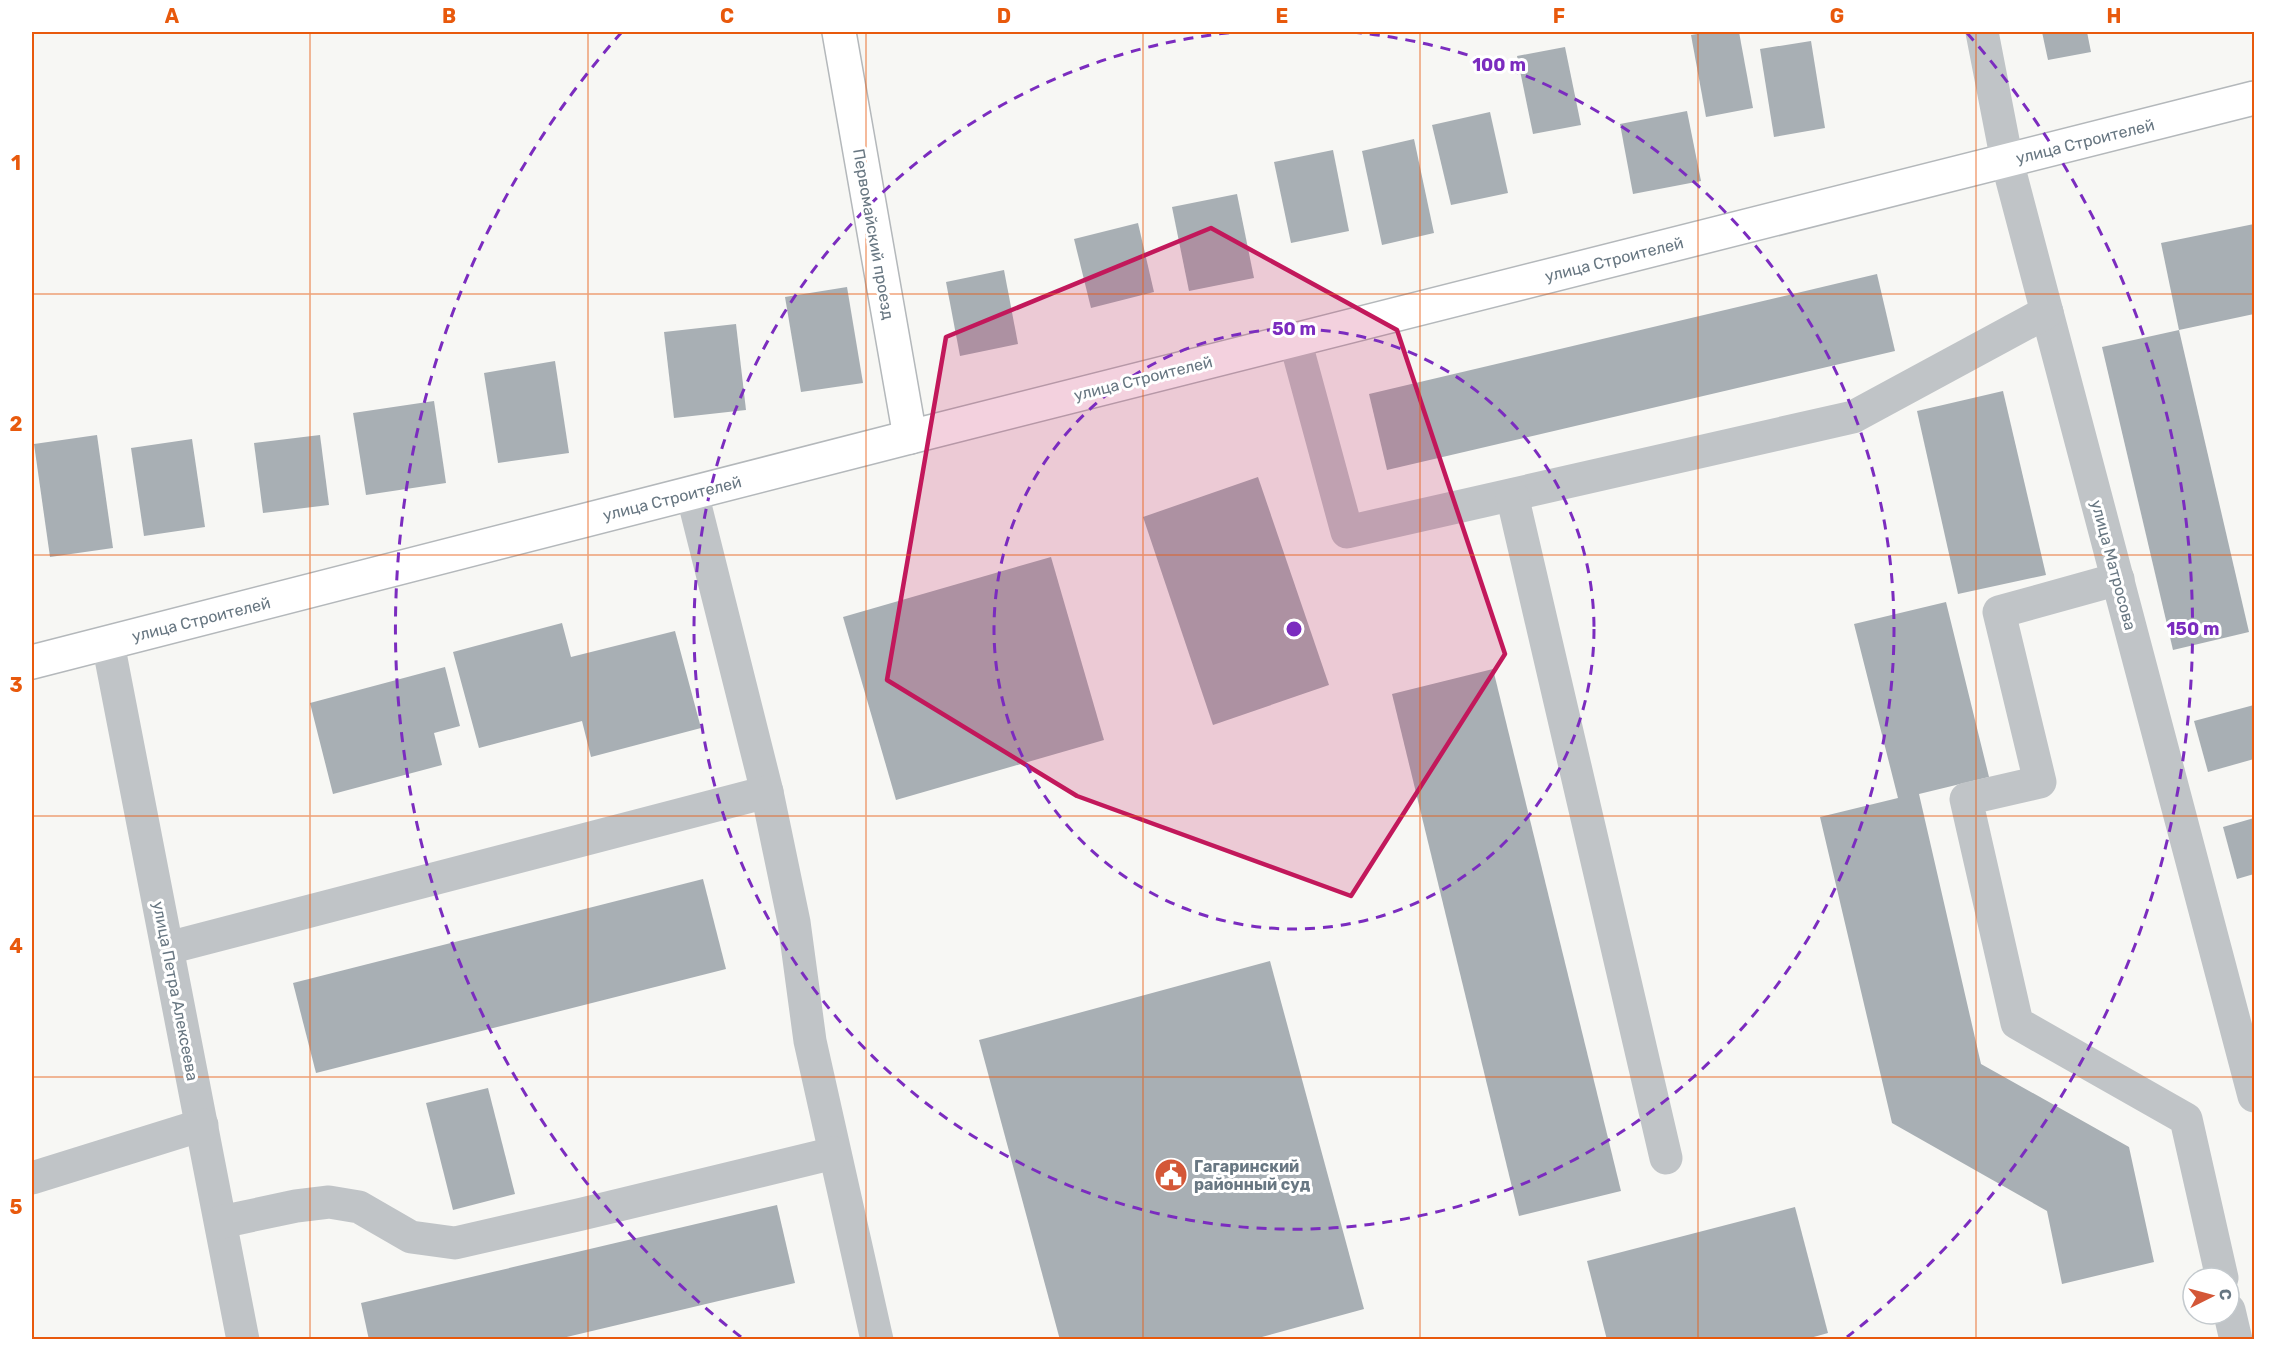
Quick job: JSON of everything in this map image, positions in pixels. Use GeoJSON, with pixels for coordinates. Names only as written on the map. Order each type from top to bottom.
{"type":"FeatureCollection","features":[{"type":"Feature","properties":{"kind":"main road","name":"Первомайский проезд"},"geometry":{"type":"LineString","coordinates":[[839,32],[910,437]]}},
{"type":"Feature","properties":{"kind":"main road","name":"улица Строителей"},"geometry":{"type":"LineString","coordinates":[[32,662],[910,437],[2254,98]]}},
{"type":"Feature","properties":{"kind":"street","name":"улица Матросова"},"geometry":{"type":"LineString","coordinates":[[1982,32],[2007,161],[2254,1096]]}},
{"type":"Feature","properties":{"kind":"street"},"geometry":{"type":"LineString","coordinates":[[1295,340],[1347,532],[1853,417],[2047,312]]}},
{"type":"Feature","properties":{"kind":"street"},"geometry":{"type":"LineString","coordinates":[[692,493],[767,792],[794,922],[810,1041],[877,1340]]}},
{"type":"Feature","properties":{"kind":"street"},"geometry":{"type":"LineString","coordinates":[[1512,495],[1666,1158]]}},
{"type":"Feature","properties":{"kind":"street"},"geometry":{"type":"LineString","coordinates":[[2118,579],[1999,612],[2040,782],[1966,799],[2017,1023],[2186,1119],[2219,1266]]}},
{"type":"Feature","properties":{"kind":"street","name":"улица Петра Алексеева"},"geometry":{"type":"LineString","coordinates":[[108,643],[243,1340]]}},
{"type":"Feature","properties":{"kind":"street"},"geometry":{"type":"LineString","coordinates":[[168,948],[767,792]]}},
{"type":"Feature","properties":{"kind":"street"},"geometry":{"type":"LineString","coordinates":[[32,1178],[202,1125]]}},
{"type":"Feature","properties":{"kind":"street"},"geometry":{"type":"LineString","coordinates":[[221,1222],[296,1206],[329,1202],[359,1207],[411,1237],[455,1243],[834,1153]]}},
{"type":"Feature","properties":{"kind":"highlighted area"},"geometry":{"type":"Polygon","coordinates":[[[1211,228],[1397,330],[1505,654],[1351,896],[1077,796],[887,680],[946,337],[1211,228]]]}},
{"type":"Feature","properties":{"kind":"building"},"geometry":{"type":"Polygon","coordinates":[[[1709,32],[1739,32],[1753,108],[1706,117],[1691,35],[1709,32]]]}},
{"type":"Feature","properties":{"kind":"building"},"geometry":{"type":"Polygon","coordinates":[[[2042,32],[2087,32],[2091,52],[2048,60],[2042,32]]]}},
{"type":"Feature","properties":{"kind":"building"},"geometry":{"type":"Polygon","coordinates":[[[1811,41],[1825,128],[1774,137],[1760,49],[1811,41]]]}},
{"type":"Feature","properties":{"kind":"building"},"geometry":{"type":"Polygon","coordinates":[[[1565,47],[1581,125],[1533,134],[1517,56],[1565,47]]]}},
{"type":"Feature","properties":{"kind":"building"},"geometry":{"type":"Polygon","coordinates":[[[1687,111],[1701,181],[1633,194],[1620,124],[1687,111]]]}},
{"type":"Feature","properties":{"kind":"building"},"geometry":{"type":"Polygon","coordinates":[[[1490,112],[1508,193],[1451,205],[1432,125],[1490,112]]]}},
{"type":"Feature","properties":{"kind":"building"},"geometry":{"type":"Polygon","coordinates":[[[1414,139],[1434,233],[1382,245],[1362,151],[1414,139]]]}},
{"type":"Feature","properties":{"kind":"building"},"geometry":{"type":"Polygon","coordinates":[[[1333,150],[1349,231],[1291,243],[1274,162],[1333,150]]]}},
{"type":"Feature","properties":{"kind":"building"},"geometry":{"type":"Polygon","coordinates":[[[1237,194],[1254,278],[1189,291],[1172,207],[1237,194]]]}},
{"type":"Feature","properties":{"kind":"building"},"geometry":{"type":"Polygon","coordinates":[[[1138,223],[1154,292],[1091,308],[1074,239],[1138,223]]]}},
{"type":"Feature","properties":{"kind":"building"},"geometry":{"type":"Polygon","coordinates":[[[2254,224],[2254,314],[2179,330],[2161,243],[2254,224]]]}},
{"type":"Feature","properties":{"kind":"building"},"geometry":{"type":"Polygon","coordinates":[[[1004,270],[1018,344],[960,356],[946,282],[1004,270]]]}},
{"type":"Feature","properties":{"kind":"building"},"geometry":{"type":"Polygon","coordinates":[[[1877,274],[1895,351],[1387,470],[1369,394],[1877,274]]]}},
{"type":"Feature","properties":{"kind":"building"},"geometry":{"type":"Polygon","coordinates":[[[847,287],[863,383],[801,392],[785,297],[847,287]]]}},
{"type":"Feature","properties":{"kind":"building"},"geometry":{"type":"Polygon","coordinates":[[[736,324],[746,410],[674,418],[664,332],[736,324]]]}},
{"type":"Feature","properties":{"kind":"building"},"geometry":{"type":"Polygon","coordinates":[[[2179,330],[2249,632],[2173,650],[2102,347],[2179,330]]]}},
{"type":"Feature","properties":{"kind":"building"},"geometry":{"type":"Polygon","coordinates":[[[555,361],[569,453],[498,463],[484,373],[555,361]]]}},
{"type":"Feature","properties":{"kind":"building"},"geometry":{"type":"Polygon","coordinates":[[[2003,391],[2046,575],[1958,594],[1917,411],[2003,391]]]}},
{"type":"Feature","properties":{"kind":"building"},"geometry":{"type":"Polygon","coordinates":[[[434,401],[446,483],[366,495],[353,413],[434,401]]]}},
{"type":"Feature","properties":{"kind":"building"},"geometry":{"type":"Polygon","coordinates":[[[97,435],[113,548],[50,557],[34,444],[97,435]]]}},
{"type":"Feature","properties":{"kind":"building"},"geometry":{"type":"Polygon","coordinates":[[[320,435],[329,505],[263,513],[254,443],[320,435]]]}},
{"type":"Feature","properties":{"kind":"building"},"geometry":{"type":"Polygon","coordinates":[[[192,439],[205,527],[144,536],[131,448],[192,439]]]}},
{"type":"Feature","properties":{"kind":"building"},"geometry":{"type":"Polygon","coordinates":[[[1258,477],[1329,685],[1213,725],[1143,517],[1258,477]]]}},
{"type":"Feature","properties":{"kind":"building"},"geometry":{"type":"Polygon","coordinates":[[[1051,557],[1104,740],[896,800],[843,617],[1051,557]]]}},
{"type":"Feature","properties":{"kind":"building"},"geometry":{"type":"Polygon","coordinates":[[[1946,602],[1989,777],[1919,794],[1981,1064],[2129,1147],[2154,1262],[2062,1284],[2047,1211],[1892,1123],[1820,817],[1898,798],[1854,624],[1946,602]]]}},
{"type":"Feature","properties":{"kind":"building"},"geometry":{"type":"Polygon","coordinates":[[[562,623],[571,657],[675,631],[701,728],[591,757],[582,721],[479,748],[453,652],[562,623]]]}},
{"type":"Feature","properties":{"kind":"building"},"geometry":{"type":"Polygon","coordinates":[[[445,667],[460,726],[434,733],[442,765],[333,794],[310,703],[445,667]]]}},
{"type":"Feature","properties":{"kind":"building"},"geometry":{"type":"Polygon","coordinates":[[[1493,669],[1621,1191],[1519,1216],[1392,694],[1493,669]]]}},
{"type":"Feature","properties":{"kind":"building"},"geometry":{"type":"Polygon","coordinates":[[[2254,705],[2254,759],[2208,772],[2194,721],[2254,705]]]}},
{"type":"Feature","properties":{"kind":"building"},"geometry":{"type":"Polygon","coordinates":[[[2254,818],[2254,874],[2237,879],[2223,827],[2254,818]]]}},
{"type":"Feature","properties":{"kind":"building"},"geometry":{"type":"Polygon","coordinates":[[[703,879],[726,969],[316,1073],[293,983],[703,879]]]}},
{"type":"Feature","properties":{"kind":"building","name":"Гагаринский районный суд"},"geometry":{"type":"Polygon","coordinates":[[[1270,961],[1364,1309],[1251,1340],[1060,1340],[979,1040],[1270,961]]]}},
{"type":"Feature","properties":{"kind":"building"},"geometry":{"type":"Polygon","coordinates":[[[488,1088],[515,1194],[453,1210],[426,1103],[488,1088]]]}},
{"type":"Feature","properties":{"kind":"building"},"geometry":{"type":"Polygon","coordinates":[[[777,1205],[795,1283],[554,1340],[369,1340],[361,1303],[777,1205]]]}},
{"type":"Feature","properties":{"kind":"building"},"geometry":{"type":"Polygon","coordinates":[[[1795,1207],[1828,1333],[1803,1340],[1607,1340],[1587,1261],[1795,1207]]]}},
{"type":"Feature","properties":{"kind":"place","name":"Гагаринский районный суд"},"geometry":{"type":"Point","coordinates":[1171,1175]}}]}
